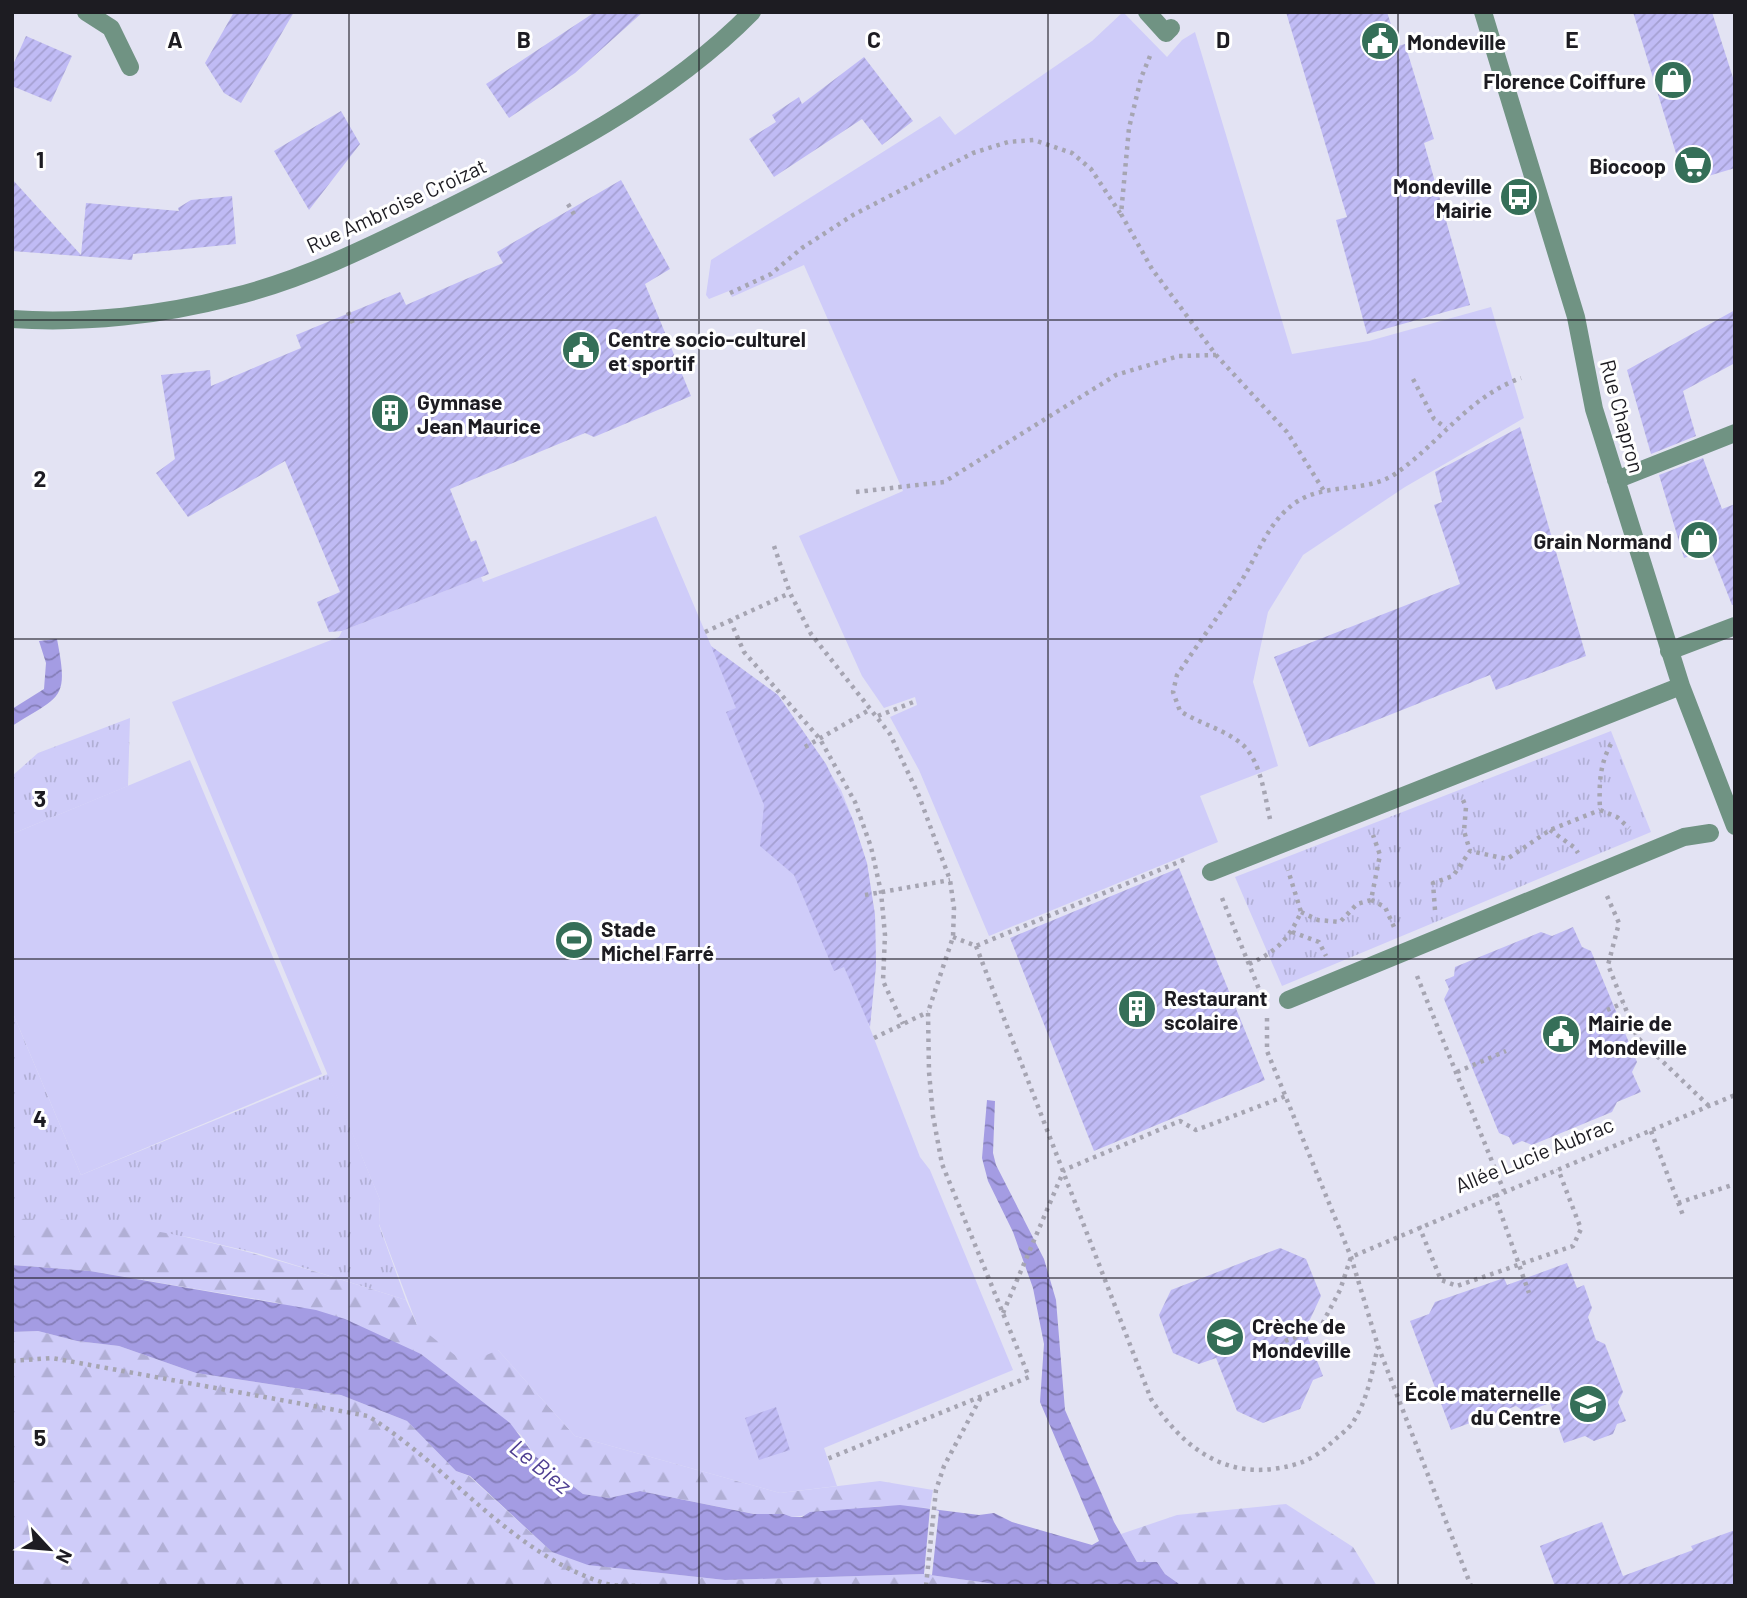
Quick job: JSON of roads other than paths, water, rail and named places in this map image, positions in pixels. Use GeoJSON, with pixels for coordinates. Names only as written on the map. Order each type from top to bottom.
{"type":"FeatureCollection","features":[{"type":"Feature","properties":{"kind":"street"},"geometry":{"type":"LineString","coordinates":[[86,12],[111,28],[130,67]]}},
{"type":"Feature","properties":{"kind":"street","name":"Rue Ambroise Croizat"},"geometry":{"type":"LineString","coordinates":[[12,319],[64,320],[187,308],[235,297],[330,264],[494,185],[580,138],[701,59],[752,12]]}},
{"type":"Feature","properties":{"kind":"street"},"geometry":{"type":"LineString","coordinates":[[1147,12],[1169,31]]}},
{"type":"Feature","properties":{"kind":"street","name":"Rue Chapron"},"geometry":{"type":"LineString","coordinates":[[1483,12],[1576,317],[1594,410],[1681,686],[1735,826]]}},
{"type":"Feature","properties":{"kind":"street"},"geometry":{"type":"LineString","coordinates":[[1616,480],[1735,433]]}},
{"type":"Feature","properties":{"kind":"street"},"geometry":{"type":"LineString","coordinates":[[1670,651],[1735,626]]}},
{"type":"Feature","properties":{"kind":"street"},"geometry":{"type":"LineString","coordinates":[[1211,872],[1681,686]]}},
{"type":"Feature","properties":{"kind":"street"},"geometry":{"type":"LineString","coordinates":[[1288,1000],[1684,837],[1710,833]]}},
{"type":"Feature","properties":{"kind":"water"},"geometry":{"type":"Polygon","coordinates":[[[57,639],[62,674],[57,694],[51,701],[12,726],[12,709],[44,689],[46,663],[39,641],[57,639]]]}},
{"type":"Feature","properties":{"kind":"water","name":"Le Biez"},"geometry":{"type":"Polygon","coordinates":[[[987,1100],[995,1101],[993,1153],[996,1165],[1044,1259],[1056,1300],[1065,1410],[1114,1522],[1137,1562],[1157,1562],[1165,1574],[1182,1586],[1009,1586],[923,1574],[725,1580],[588,1565],[552,1552],[470,1476],[456,1471],[407,1421],[341,1395],[196,1373],[119,1346],[77,1341],[38,1331],[12,1332],[12,1265],[90,1271],[316,1310],[345,1319],[421,1354],[510,1423],[535,1456],[583,1494],[609,1498],[640,1491],[754,1514],[784,1514],[792,1517],[802,1517],[810,1512],[900,1505],[979,1515],[994,1513],[1012,1522],[1092,1545],[1099,1541],[1040,1402],[1044,1344],[1033,1288],[1013,1232],[988,1181],[982,1158],[987,1100]]]}},
{"type":"Feature","properties":{"kind":"place","name":"Mondeville"},"geometry":{"type":"Point","coordinates":[1380,41]}},
{"type":"Feature","properties":{"kind":"place","name":"Florence Coiffure"},"geometry":{"type":"Point","coordinates":[1673,80]}},
{"type":"Feature","properties":{"kind":"place","name":"Biocoop"},"geometry":{"type":"Point","coordinates":[1693,165]}},
{"type":"Feature","properties":{"kind":"place","name":"Mondeville Mairie"},"geometry":{"type":"Point","coordinates":[1519,197]}},
{"type":"Feature","properties":{"kind":"place","name":"Centre socio-culturel et sportif"},"geometry":{"type":"Point","coordinates":[581,350]}},
{"type":"Feature","properties":{"kind":"place","name":"Gymnase Jean Maurice"},"geometry":{"type":"Point","coordinates":[390,413]}},
{"type":"Feature","properties":{"kind":"place","name":"Grain Normand"},"geometry":{"type":"Point","coordinates":[1699,540]}},
{"type":"Feature","properties":{"kind":"place","name":"Stade Michel Farré"},"geometry":{"type":"Point","coordinates":[574,940]}},
{"type":"Feature","properties":{"kind":"place","name":"Restaurant scolaire"},"geometry":{"type":"Point","coordinates":[1137,1009]}},
{"type":"Feature","properties":{"kind":"place","name":"Mairie de Mondeville"},"geometry":{"type":"Point","coordinates":[1561,1034]}},
{"type":"Feature","properties":{"kind":"place","name":"Crèche de Mondeville"},"geometry":{"type":"Point","coordinates":[1225,1337]}},
{"type":"Feature","properties":{"kind":"place","name":"École maternelle du Centre"},"geometry":{"type":"Point","coordinates":[1588,1404]}}]}
